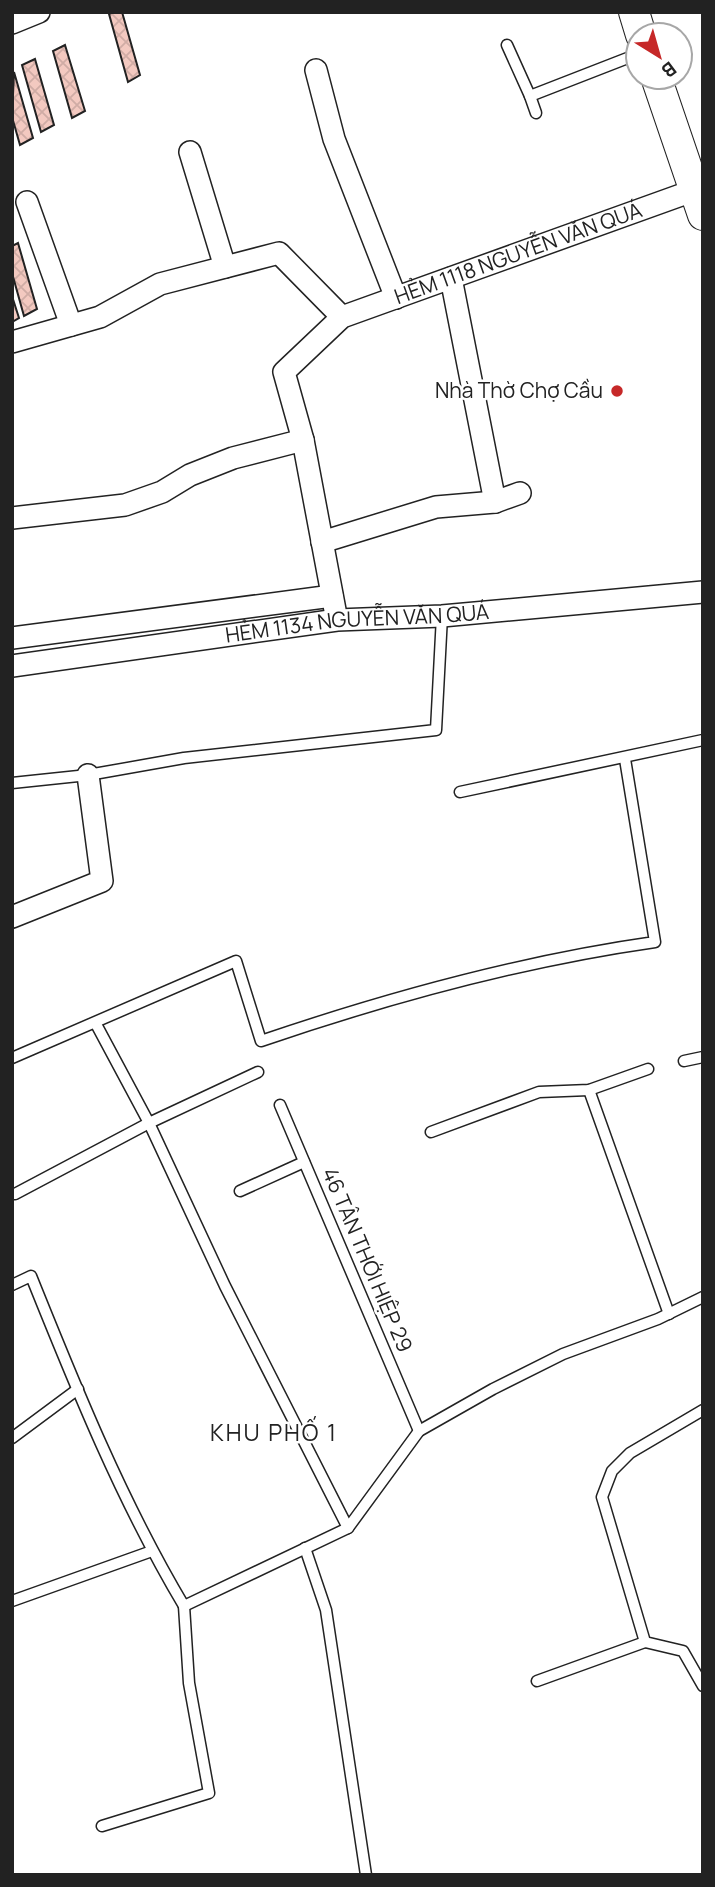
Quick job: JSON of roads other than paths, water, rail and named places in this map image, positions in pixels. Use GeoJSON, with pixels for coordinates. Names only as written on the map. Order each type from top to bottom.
{"type":"FeatureCollection","features":[{"type":"Feature","properties":{"kind":"main road"},"geometry":{"type":"LineString","coordinates":[[661,91],[699,203]]}},
{"type":"Feature","properties":{"kind":"street"},"geometry":{"type":"LineString","coordinates":[[12,23],[40,12]]}},
{"type":"Feature","properties":{"kind":"street"},"geometry":{"type":"LineString","coordinates":[[316,70],[334,139],[396,298]]}},
{"type":"Feature","properties":{"kind":"street"},"geometry":{"type":"LineString","coordinates":[[190,152],[225,267]]}},
{"type":"Feature","properties":{"kind":"street"},"geometry":{"type":"LineString","coordinates":[[27,202],[71,325]]}},
{"type":"Feature","properties":{"kind":"street","name":"HẺM 1118 NGUYỄN VĂN QUÁ"},"geometry":{"type":"LineString","coordinates":[[342,317],[451,278],[699,203]]}},
{"type":"Feature","properties":{"kind":"street"},"geometry":{"type":"LineString","coordinates":[[12,342],[100,317],[160,284],[279,253],[342,317],[284,372],[303,440],[337,620]]}},
{"type":"Feature","properties":{"kind":"street"},"geometry":{"type":"LineString","coordinates":[[451,278],[495,502]]}},
{"type":"Feature","properties":{"kind":"street"},"geometry":{"type":"LineString","coordinates":[[12,518],[125,505],[162,492],[190,475],[233,458],[303,440]]}},
{"type":"Feature","properties":{"kind":"street"},"geometry":{"type":"LineString","coordinates":[[322,542],[436,507],[495,502],[520,493]]}},
{"type":"Feature","properties":{"kind":"street","name":"HẺM 1134 NGUYỄN VĂN QUÁ"},"geometry":{"type":"LineString","coordinates":[[12,666],[337,620],[442,616],[703,592]]}},
{"type":"Feature","properties":{"kind":"street"},"geometry":{"type":"LineString","coordinates":[[12,639],[332,596]]}},
{"type":"Feature","properties":{"kind":"street"},"geometry":{"type":"LineString","coordinates":[[12,917],[102,881],[88,775]]}},
{"type":"Feature","properties":{"kind":"lane"},"geometry":{"type":"LineString","coordinates":[[507,45],[536,113]]}},
{"type":"Feature","properties":{"kind":"lane"},"geometry":{"type":"LineString","coordinates":[[530,96],[624,59]]}},
{"type":"Feature","properties":{"kind":"lane"},"geometry":{"type":"LineString","coordinates":[[12,783],[88,775],[184,758],[436,730],[442,616]]}},
{"type":"Feature","properties":{"kind":"lane"},"geometry":{"type":"LineString","coordinates":[[460,792],[625,759],[703,740]]}},
{"type":"Feature","properties":{"kind":"lane"},"geometry":{"type":"LineString","coordinates":[[12,1058],[96,1024],[236,961],[261,1041],[409,995],[583,952],[655,942],[625,759]]}},
{"type":"Feature","properties":{"kind":"lane"},"geometry":{"type":"LineString","coordinates":[[96,1024],[149,1123],[225,1286],[348,1528]]}},
{"type":"Feature","properties":{"kind":"lane"},"geometry":{"type":"LineString","coordinates":[[684,1061],[703,1057]]}},
{"type":"Feature","properties":{"kind":"lane"},"geometry":{"type":"LineString","coordinates":[[431,1132],[539,1092],[589,1090],[648,1069]]}},
{"type":"Feature","properties":{"kind":"lane"},"geometry":{"type":"LineString","coordinates":[[15,1194],[149,1123],[258,1072]]}},
{"type":"Feature","properties":{"kind":"lane"},"geometry":{"type":"LineString","coordinates":[[589,1090],[668,1314]]}},
{"type":"Feature","properties":{"kind":"lane","name":"46 TÂN THỚI HIỆP 29"},"geometry":{"type":"LineString","coordinates":[[279,1105],[419,1431]]}},
{"type":"Feature","properties":{"kind":"lane"},"geometry":{"type":"LineString","coordinates":[[240,1191],[304,1162]]}},
{"type":"Feature","properties":{"kind":"lane"},"geometry":{"type":"LineString","coordinates":[[12,1285],[31,1276],[78,1389],[152,1552],[184,1606],[189,1683],[209,1793],[102,1826]]}},
{"type":"Feature","properties":{"kind":"lane"},"geometry":{"type":"LineString","coordinates":[[184,1606],[348,1528],[419,1431],[493,1389],[563,1354],[668,1314],[703,1297]]}},
{"type":"Feature","properties":{"kind":"lane"},"geometry":{"type":"LineString","coordinates":[[12,1438],[78,1389]]}},
{"type":"Feature","properties":{"kind":"lane"},"geometry":{"type":"LineString","coordinates":[[645,1642],[602,1497],[612,1471],[631,1452],[703,1410]]}},
{"type":"Feature","properties":{"kind":"lane"},"geometry":{"type":"LineString","coordinates":[[305,1548],[326,1610],[366,1875]]}},
{"type":"Feature","properties":{"kind":"lane"},"geometry":{"type":"LineString","coordinates":[[12,1601],[152,1552]]}},
{"type":"Feature","properties":{"kind":"lane"},"geometry":{"type":"LineString","coordinates":[[537,1681],[645,1642],[683,1651],[703,1686]]}},
{"type":"Feature","properties":{"kind":"place","name":"Nhà Thờ Chợ Cầu"},"geometry":{"type":"Point","coordinates":[617,391]}},
{"type":"Feature","properties":{"kind":"district","name":"KHU PHỐ 1"},"geometry":{"type":"Point","coordinates":[274,1433]}}]}
